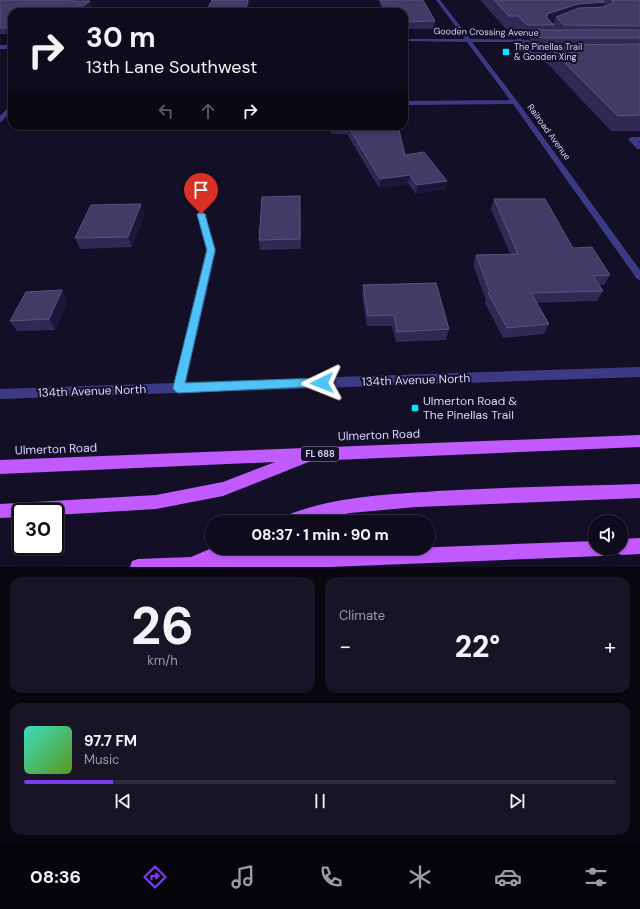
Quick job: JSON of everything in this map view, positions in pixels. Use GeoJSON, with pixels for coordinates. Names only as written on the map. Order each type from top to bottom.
{"type":"FeatureCollection","features":[{"type":"Feature","properties":{"kind":"main road","name":"Ulmerton Road"},"geometry":{"type":"LineString","coordinates":[[0,467],[640,441]]}},
{"type":"Feature","properties":{"kind":"main road"},"geometry":{"type":"LineString","coordinates":[[0,511],[156,502],[223,489],[313,454]]}},
{"type":"Feature","properties":{"kind":"main road"},"geometry":{"type":"LineString","coordinates":[[303,515],[360,504],[451,498],[640,491]]}},
{"type":"Feature","properties":{"kind":"main road"},"geometry":{"type":"LineString","coordinates":[[628,547],[640,546]]}},
{"type":"Feature","properties":{"kind":"main road"},"geometry":{"type":"LineString","coordinates":[[138,567],[588,549]]}},
{"type":"Feature","properties":{"kind":"main road"},"geometry":{"type":"LineString","coordinates":[[191,565],[213,555]]}},
{"type":"Feature","properties":{"kind":"street","name":"Railroad Avenue"},"geometry":{"type":"LineString","coordinates":[[438,0],[515,102],[640,277]]}},
{"type":"Feature","properties":{"kind":"street","name":"Gooden Crossing Avenue"},"geometry":{"type":"LineString","coordinates":[[408,40],[550,41]]}},
{"type":"Feature","properties":{"kind":"street"},"geometry":{"type":"LineString","coordinates":[[518,40],[532,54],[563,55]]}},
{"type":"Feature","properties":{"kind":"street"},"geometry":{"type":"LineString","coordinates":[[408,103],[515,102]]}},
{"type":"Feature","properties":{"kind":"street"},"geometry":{"type":"LineString","coordinates":[[0,120],[8,111]]}},
{"type":"Feature","properties":{"kind":"street"},"geometry":{"type":"LineString","coordinates":[[640,138],[632,139],[640,147]]}},
{"type":"Feature","properties":{"kind":"street"},"geometry":{"type":"LineString","coordinates":[[178,388],[211,250],[201,214]]}},
{"type":"Feature","properties":{"kind":"street","name":"134th Avenue North"},"geometry":{"type":"LineString","coordinates":[[0,394],[640,372]]}},
{"type":"Feature","properties":{"kind":"building"},"geometry":{"type":"Polygon","coordinates":[[[0,0],[90,1],[80,8],[8,8],[8,28],[0,28],[0,0]]]}},
{"type":"Feature","properties":{"kind":"building"},"geometry":{"type":"Polygon","coordinates":[[[212,0],[248,0],[246,8],[208,8],[212,0]]]}},
{"type":"Feature","properties":{"kind":"building"},"geometry":{"type":"Polygon","coordinates":[[[381,0],[423,0],[435,21],[408,22],[408,8],[384,8],[381,0]]]}},
{"type":"Feature","properties":{"kind":"building"},"geometry":{"type":"Polygon","coordinates":[[[494,0],[602,0],[605,2],[578,4],[547,14],[547,18],[554,25],[527,25],[518,16],[509,16],[494,0]]]}},
{"type":"Feature","properties":{"kind":"building"},"geometry":{"type":"Polygon","coordinates":[[[611,0],[640,0],[640,26],[564,25],[556,17],[579,8],[604,7],[614,3],[611,0]]]}},
{"type":"Feature","properties":{"kind":"building"},"geometry":{"type":"Polygon","coordinates":[[[532,30],[640,30],[640,38],[544,38],[539,37],[532,30]]]}},
{"type":"Feature","properties":{"kind":"building"},"geometry":{"type":"Polygon","coordinates":[[[640,44],[640,115],[618,116],[547,45],[640,44]]]}},
{"type":"Feature","properties":{"kind":"building"},"geometry":{"type":"Polygon","coordinates":[[[350,130],[399,130],[405,155],[424,152],[447,181],[417,185],[410,175],[380,179],[350,130]]]}},
{"type":"Feature","properties":{"kind":"building"},"geometry":{"type":"Polygon","coordinates":[[[300,196],[300,239],[259,240],[262,197],[300,196]]]}},
{"type":"Feature","properties":{"kind":"building"},"geometry":{"type":"Polygon","coordinates":[[[494,199],[545,199],[573,248],[592,247],[610,275],[593,276],[603,291],[531,293],[549,324],[507,328],[488,293],[490,292],[476,255],[518,254],[494,199]]]}},
{"type":"Feature","properties":{"kind":"building"},"geometry":{"type":"Polygon","coordinates":[[[141,204],[128,237],[75,238],[91,205],[141,204]]]}},
{"type":"Feature","properties":{"kind":"building"},"geometry":{"type":"Polygon","coordinates":[[[436,283],[449,329],[397,332],[394,315],[368,316],[363,285],[436,283]]]}},
{"type":"Feature","properties":{"kind":"building"},"geometry":{"type":"Polygon","coordinates":[[[62,290],[49,319],[10,321],[26,292],[62,290]]]}},
{"type":"Feature","properties":{"kind":"place","name":"The Pinellas Trail & Gooden Xing"},"geometry":{"type":"Point","coordinates":[506,52]}},
{"type":"Feature","properties":{"kind":"place","name":"Ulmerton Road & The Pinellas Trail"},"geometry":{"type":"Point","coordinates":[415,408]}},
{"type":"Feature","properties":{"kind":"route"},"geometry":{"type":"LineString","coordinates":[[201,214],[211,250],[178,388],[322,383]]}}]}
